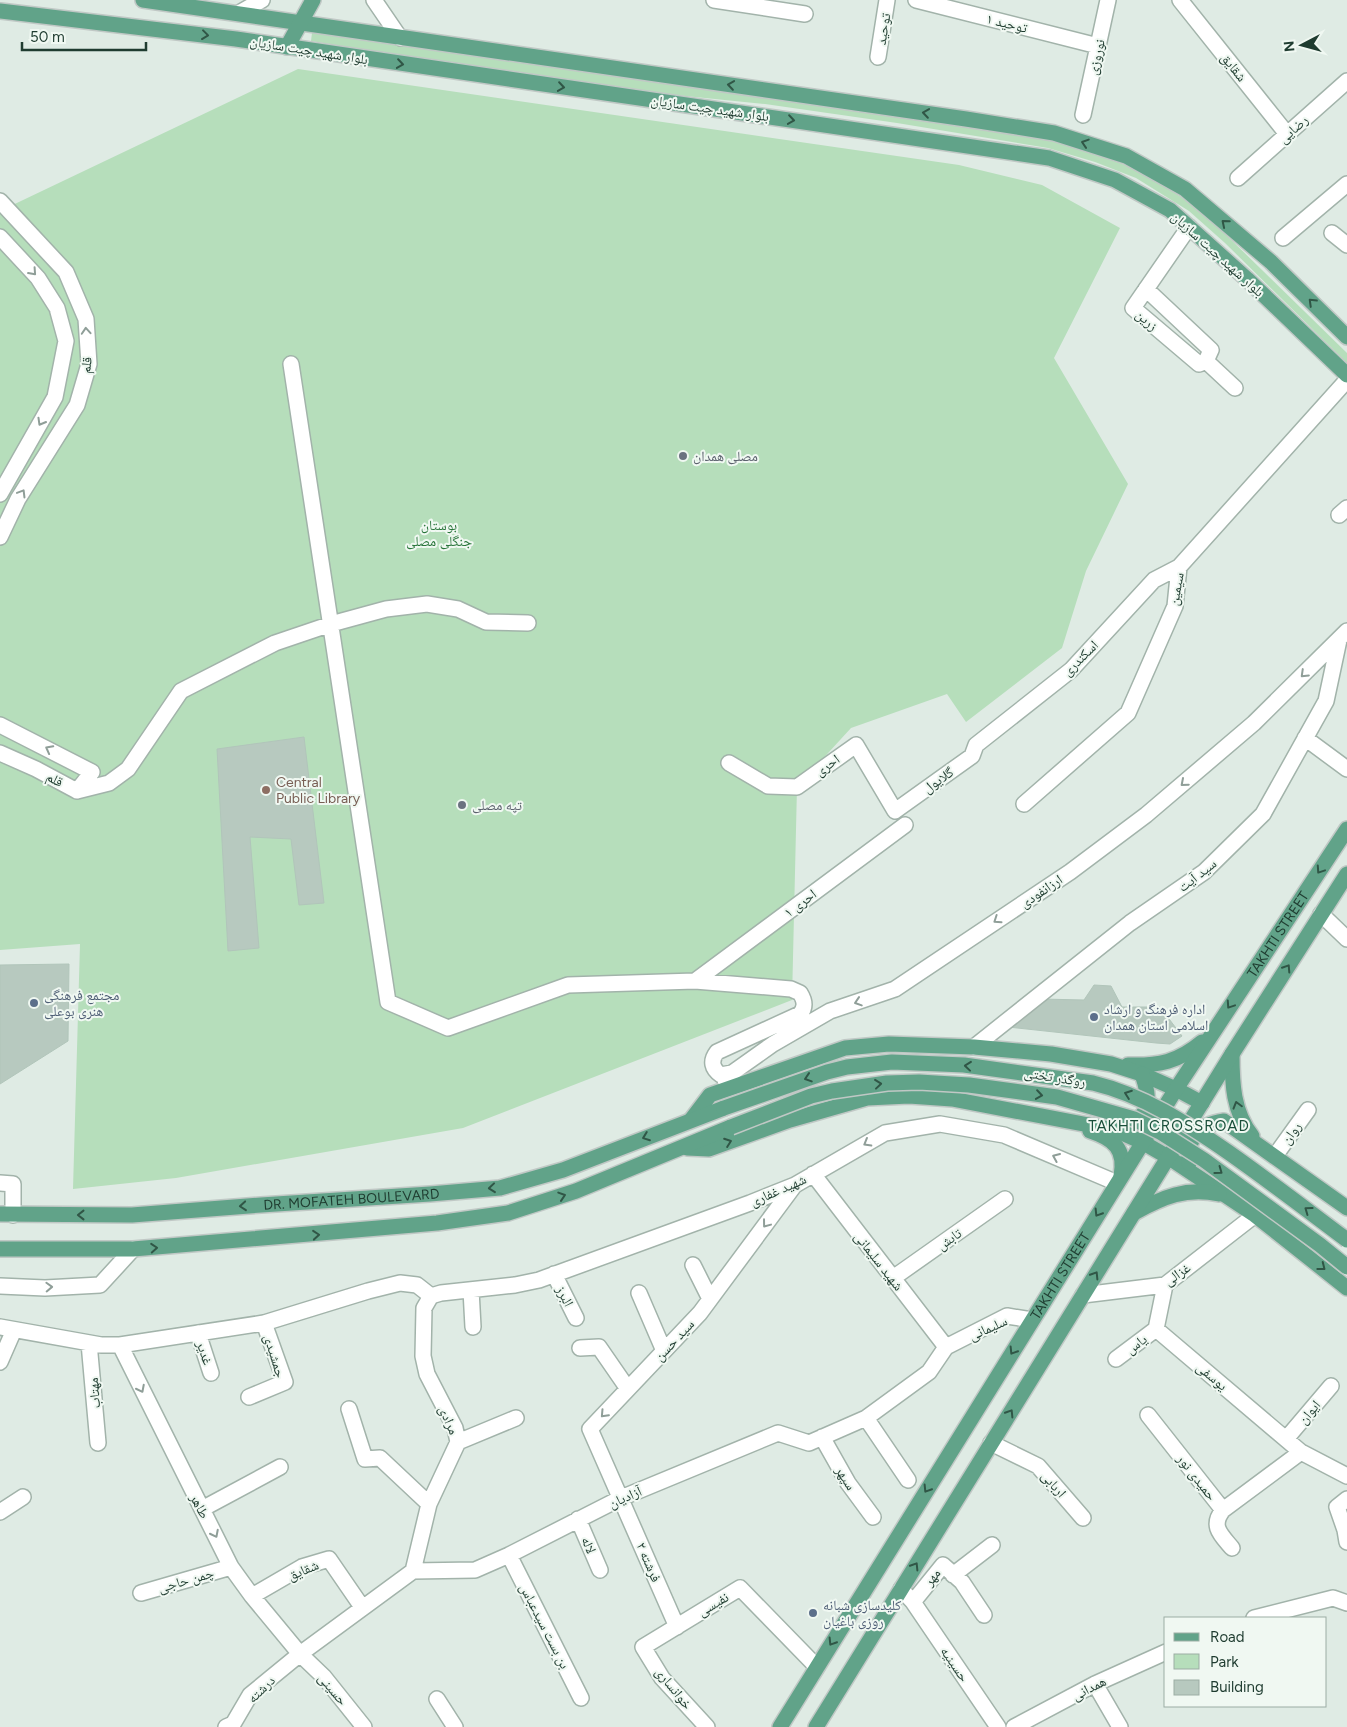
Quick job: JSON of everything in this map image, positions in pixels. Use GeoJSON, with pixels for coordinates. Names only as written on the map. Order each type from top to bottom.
{"type":"FeatureCollection","features":[{"type":"Feature","properties":{"kind":"main road","name":"بلوار شهید چیت سازیان"},"geometry":{"type":"LineString","coordinates":[[143,0],[1054,133],[1126,156],[1185,189],[1271,262],[1347,337]]}},
{"type":"Feature","properties":{"kind":"main road"},"geometry":{"type":"LineString","coordinates":[[287,47],[313,0]]}},
{"type":"Feature","properties":{"kind":"main road","name":"بلوار شهید چیت سازیان"},"geometry":{"type":"LineString","coordinates":[[0,10],[226,38],[943,141],[1049,158],[1115,180],[1170,210],[1247,279],[1347,375]]}},
{"type":"Feature","properties":{"kind":"main road","name":"TAKHTI STREET"},"geometry":{"type":"LineString","coordinates":[[780,1727],[1142,1142],[1347,829]]}},
{"type":"Feature","properties":{"kind":"main road","name":"TAKHTI STREET"},"geometry":{"type":"LineString","coordinates":[[816,1727],[1232,1054],[1347,874]]}},
{"type":"Feature","properties":{"kind":"main road"},"geometry":{"type":"LineString","coordinates":[[691,1120],[710,1095],[845,1048],[889,1044],[974,1047],[1051,1054],[1111,1064],[1144,1065],[1168,1062],[1186,1054],[1211,1035]]}},
{"type":"Feature","properties":{"kind":"main road"},"geometry":{"type":"LineString","coordinates":[[1232,1054],[1233,1082],[1238,1110],[1251,1134],[1262,1146]]}},
{"type":"Feature","properties":{"kind":"main road","name":"روگذر تختی"},"geometry":{"type":"LineString","coordinates":[[691,1120],[847,1066],[892,1062],[964,1065],[1093,1083],[1137,1097],[1155,1105],[1186,1124],[1298,1202],[1347,1240]]}},
{"type":"Feature","properties":{"kind":"main road"},"geometry":{"type":"LineString","coordinates":[[1111,1064],[1142,1074],[1202,1103]]}},
{"type":"Feature","properties":{"kind":"main road"},"geometry":{"type":"LineString","coordinates":[[1115,1130],[1133,1124],[1144,1114],[1149,1099],[1142,1074]]}},
{"type":"Feature","properties":{"kind":"main road","name":"روگذر تختی"},"geometry":{"type":"LineString","coordinates":[[680,1148],[811,1096],[888,1083],[919,1082],[970,1085],[1057,1097],[1134,1119],[1160,1132],[1204,1160],[1347,1267]]}},
{"type":"Feature","properties":{"kind":"main road"},"geometry":{"type":"LineString","coordinates":[[0,1249],[134,1250],[437,1224],[508,1214],[576,1191],[680,1148],[709,1149],[790,1120],[867,1098],[909,1096],[952,1099],[1115,1130],[1142,1142],[1168,1157],[1255,1215],[1347,1288]]}},
{"type":"Feature","properties":{"kind":"main road"},"geometry":{"type":"LineString","coordinates":[[1051,1117],[1096,1133],[1113,1142],[1118,1148],[1122,1159],[1119,1180]]}},
{"type":"Feature","properties":{"kind":"main road","name":"DR. MOFATEH BOULEVARD"},"geometry":{"type":"LineString","coordinates":[[6,1214],[132,1215],[500,1188],[563,1170],[691,1120]]}},
{"type":"Feature","properties":{"kind":"main road"},"geometry":{"type":"LineString","coordinates":[[1192,1173],[1188,1161],[1192,1140],[1199,1130],[1211,1123],[1224,1121],[1262,1146],[1347,1208]]}},
{"type":"Feature","properties":{"kind":"main road"},"geometry":{"type":"LineString","coordinates":[[1133,1214],[1154,1202],[1188,1191],[1204,1191],[1224,1195]]}},
{"type":"Feature","properties":{"kind":"street"},"geometry":{"type":"LineString","coordinates":[[239,13],[262,0]]}},
{"type":"Feature","properties":{"kind":"street"},"geometry":{"type":"LineString","coordinates":[[374,0],[400,38]]}},
{"type":"Feature","properties":{"kind":"street"},"geometry":{"type":"LineString","coordinates":[[714,0],[805,14]]}},
{"type":"Feature","properties":{"kind":"street","name":"توحید"},"geometry":{"type":"LineString","coordinates":[[878,57],[888,0]]}},
{"type":"Feature","properties":{"kind":"street","name":"توحید ۱"},"geometry":{"type":"LineString","coordinates":[[916,0],[1098,46]]}},
{"type":"Feature","properties":{"kind":"street","name":"نوروزی"},"geometry":{"type":"LineString","coordinates":[[1083,115],[1108,0]]}},
{"type":"Feature","properties":{"kind":"street","name":"شقایق"},"geometry":{"type":"LineString","coordinates":[[1180,0],[1287,134]]}},
{"type":"Feature","properties":{"kind":"street","name":"رضایی"},"geometry":{"type":"LineString","coordinates":[[1238,178],[1347,81]]}},
{"type":"Feature","properties":{"kind":"street"},"geometry":{"type":"LineString","coordinates":[[1283,238],[1347,184]]}},
{"type":"Feature","properties":{"kind":"street","name":"قلم"},"geometry":{"type":"LineString","coordinates":[[0,201],[66,272],[86,319],[89,364],[77,405],[18,499],[0,537]]}},
{"type":"Feature","properties":{"kind":"street","name":"زرین"},"geometry":{"type":"LineString","coordinates":[[1189,227],[1133,308],[1199,364],[1206,361],[1235,388]]}},
{"type":"Feature","properties":{"kind":"street"},"geometry":{"type":"LineString","coordinates":[[1332,233],[1347,245]]}},
{"type":"Feature","properties":{"kind":"street","name":"قلم"},"geometry":{"type":"LineString","coordinates":[[0,237],[38,278],[56,308],[66,341],[55,397],[0,494]]}},
{"type":"Feature","properties":{"kind":"street"},"geometry":{"type":"LineString","coordinates":[[1146,290],[1211,350],[1206,361]]}},
{"type":"Feature","properties":{"kind":"street"},"geometry":{"type":"LineString","coordinates":[[291,364],[388,1002],[448,1028],[568,985],[695,981],[791,989],[800,993],[804,1006],[800,1014],[717,1052],[712,1062],[713,1067],[721,1074],[732,1073]]}},
{"type":"Feature","properties":{"kind":"street","name":"سیمین"},"geometry":{"type":"LineString","coordinates":[[1024,804],[1128,712],[1175,606],[1179,567],[1347,380]]}},
{"type":"Feature","properties":{"kind":"street","name":"اسکندری"},"geometry":{"type":"LineString","coordinates":[[976,745],[1071,670],[1154,580],[1179,567]]}},
{"type":"Feature","properties":{"kind":"street"},"geometry":{"type":"LineString","coordinates":[[77,791],[109,783],[128,769],[181,691],[275,643],[331,624],[386,609],[427,604],[458,609],[486,622],[528,623]]}},
{"type":"Feature","properties":{"kind":"street","name":"سید آیت"},"geometry":{"type":"LineString","coordinates":[[974,1047],[1130,923],[1204,872],[1263,814],[1326,701],[1343,635]]}},
{"type":"Feature","properties":{"kind":"street","name":"ارزانفودی"},"geometry":{"type":"LineString","coordinates":[[710,1095],[732,1073],[773,1044],[830,1011],[895,989],[1070,872],[1146,815],[1254,723],[1343,635]]}},
{"type":"Feature","properties":{"kind":"street","name":"قلم"},"geometry":{"type":"LineString","coordinates":[[0,725],[92,772],[77,791],[36,769],[0,754]]}},
{"type":"Feature","properties":{"kind":"street"},"geometry":{"type":"LineString","coordinates":[[1305,738],[1347,769]]}},
{"type":"Feature","properties":{"kind":"street","name":"احری"},"geometry":{"type":"LineString","coordinates":[[729,763],[768,786],[797,787],[856,745],[895,811]]}},
{"type":"Feature","properties":{"kind":"street","name":"گلایول"},"geometry":{"type":"LineString","coordinates":[[895,811],[972,756],[976,745]]}},
{"type":"Feature","properties":{"kind":"street","name":"احری ۱"},"geometry":{"type":"LineString","coordinates":[[695,981],[905,825]]}},
{"type":"Feature","properties":{"kind":"street"},"geometry":{"type":"LineString","coordinates":[[1321,914],[1347,940]]}},
{"type":"Feature","properties":{"kind":"street","name":"روان"},"geometry":{"type":"LineString","coordinates":[[1275,1156],[1308,1110]]}},
{"type":"Feature","properties":{"kind":"street","name":"شهید غفاری"},"geometry":{"type":"LineString","coordinates":[[431,1296],[538,1280],[795,1185],[885,1132],[940,1124],[1004,1136],[1119,1180]]}},
{"type":"Feature","properties":{"kind":"street","name":"شهید سلیمانی"},"geometry":{"type":"LineString","coordinates":[[813,1174],[946,1347]]}},
{"type":"Feature","properties":{"kind":"street"},"geometry":{"type":"LineString","coordinates":[[0,1183],[13,1184],[6,1214]]}},
{"type":"Feature","properties":{"kind":"street","name":"سید حسن"},"geometry":{"type":"LineString","coordinates":[[621,1498],[590,1429],[700,1313],[795,1185]]}},
{"type":"Feature","properties":{"kind":"street","name":"تابش"},"geometry":{"type":"LineString","coordinates":[[892,1278],[1005,1200]]}},
{"type":"Feature","properties":{"kind":"street","name":"غزالی"},"geometry":{"type":"LineString","coordinates":[[1083,1295],[1165,1285],[1255,1215]]}},
{"type":"Feature","properties":{"kind":"street"},"geometry":{"type":"LineString","coordinates":[[0,1286],[45,1288],[100,1285],[134,1250]]}},
{"type":"Feature","properties":{"kind":"street"},"geometry":{"type":"LineString","coordinates":[[693,1265],[710,1299]]}},
{"type":"Feature","properties":{"kind":"street","name":"البرز"},"geometry":{"type":"LineString","coordinates":[[554,1274],[576,1318]]}},
{"type":"Feature","properties":{"kind":"street"},"geometry":{"type":"LineString","coordinates":[[0,1362],[7,1328],[101,1345],[120,1345],[264,1323],[400,1283],[417,1285],[431,1296]]}},
{"type":"Feature","properties":{"kind":"street"},"geometry":{"type":"LineString","coordinates":[[1156,1328],[1165,1285]]}},
{"type":"Feature","properties":{"kind":"street"},"geometry":{"type":"LineString","coordinates":[[471,1290],[473,1327]]}},
{"type":"Feature","properties":{"kind":"street"},"geometry":{"type":"LineString","coordinates":[[639,1293],[664,1351]]}},
{"type":"Feature","properties":{"kind":"street","name":"مرادی"},"geometry":{"type":"LineString","coordinates":[[413,1571],[429,1504],[458,1442],[455,1428],[427,1374],[423,1356],[424,1308],[431,1296]]}},
{"type":"Feature","properties":{"kind":"street","name":"سلیمانی"},"geometry":{"type":"LineString","coordinates":[[946,1347],[1007,1316],[1032,1320]]}},
{"type":"Feature","properties":{"kind":"street","name":"جمشیدی"},"geometry":{"type":"LineString","coordinates":[[249,1397],[285,1382],[264,1323]]}},
{"type":"Feature","properties":{"kind":"street","name":"یاس"},"geometry":{"type":"LineString","coordinates":[[1116,1359],[1156,1328]]}},
{"type":"Feature","properties":{"kind":"street","name":"یوسفی"},"geometry":{"type":"LineString","coordinates":[[1156,1328],[1301,1452],[1347,1476]]}},
{"type":"Feature","properties":{"kind":"street","name":"غدیر"},"geometry":{"type":"LineString","coordinates":[[198,1333],[211,1373]]}},
{"type":"Feature","properties":{"kind":"street","name":"مهتاب"},"geometry":{"type":"LineString","coordinates":[[89,1343],[98,1443]]}},
{"type":"Feature","properties":{"kind":"street","name":"طاهر"},"geometry":{"type":"LineString","coordinates":[[120,1345],[231,1567],[252,1596],[300,1654]]}},
{"type":"Feature","properties":{"kind":"street"},"geometry":{"type":"LineString","coordinates":[[580,1348],[599,1347],[628,1389]]}},
{"type":"Feature","properties":{"kind":"street","name":"آزادیان"},"geometry":{"type":"LineString","coordinates":[[413,1571],[475,1570],[509,1555],[621,1498],[778,1433],[808,1443],[866,1418],[929,1372],[946,1347]]}},
{"type":"Feature","properties":{"kind":"street","name":"ایوان"},"geometry":{"type":"LineString","coordinates":[[1286,1439],[1331,1386]]}},
{"type":"Feature","properties":{"kind":"street"},"geometry":{"type":"LineString","coordinates":[[349,1409],[365,1459],[380,1458],[429,1504]]}},
{"type":"Feature","properties":{"kind":"street","name":"حمیدی نور"},"geometry":{"type":"LineString","coordinates":[[1148,1414],[1223,1510],[1301,1452]]}},
{"type":"Feature","properties":{"kind":"street"},"geometry":{"type":"LineString","coordinates":[[458,1442],[516,1418]]}},
{"type":"Feature","properties":{"kind":"street"},"geometry":{"type":"LineString","coordinates":[[866,1418],[908,1480]]}},
{"type":"Feature","properties":{"kind":"street","name":"سپهر"},"geometry":{"type":"LineString","coordinates":[[822,1437],[848,1483],[873,1517]]}},
{"type":"Feature","properties":{"kind":"street","name":"اربابی"},"geometry":{"type":"LineString","coordinates":[[992,1443],[1038,1466],[1083,1518]]}},
{"type":"Feature","properties":{"kind":"street"},"geometry":{"type":"LineString","coordinates":[[202,1509],[280,1467]]}},
{"type":"Feature","properties":{"kind":"street"},"geometry":{"type":"LineString","coordinates":[[0,1512],[23,1497]]}},
{"type":"Feature","properties":{"kind":"street","name":"فرشته ۲"},"geometry":{"type":"LineString","coordinates":[[621,1498],[677,1627]]}},
{"type":"Feature","properties":{"kind":"street"},"geometry":{"type":"LineString","coordinates":[[1347,1499],[1337,1506],[1347,1542]]}},
{"type":"Feature","properties":{"kind":"street"},"geometry":{"type":"LineString","coordinates":[[1223,1510],[1217,1517],[1216,1525],[1232,1548]]}},
{"type":"Feature","properties":{"kind":"street","name":"لاله"},"geometry":{"type":"LineString","coordinates":[[578,1519],[600,1570]]}},
{"type":"Feature","properties":{"kind":"street","name":"مهر"},"geometry":{"type":"LineString","coordinates":[[954,1575],[992,1545]]}},
{"type":"Feature","properties":{"kind":"street","name":"بن بست سیدعباس"},"geometry":{"type":"LineString","coordinates":[[509,1555],[581,1698]]}},
{"type":"Feature","properties":{"kind":"street","name":"شقایق"},"geometry":{"type":"LineString","coordinates":[[252,1596],[302,1567],[329,1559],[362,1607]]}},
{"type":"Feature","properties":{"kind":"street","name":"مهر"},"geometry":{"type":"LineString","coordinates":[[912,1602],[943,1565],[962,1582],[984,1615]]}},
{"type":"Feature","properties":{"kind":"street","name":"چمن حاجی"},"geometry":{"type":"LineString","coordinates":[[141,1593],[231,1567]]}},
{"type":"Feature","properties":{"kind":"street"},"geometry":{"type":"LineString","coordinates":[[300,1654],[413,1571]]}},
{"type":"Feature","properties":{"kind":"street","name":"نفیسی"},"geometry":{"type":"LineString","coordinates":[[644,1647],[740,1588],[817,1668]]}},
{"type":"Feature","properties":{"kind":"street","name":"حسینیه"},"geometry":{"type":"LineString","coordinates":[[901,1589],[912,1602],[998,1727]]}},
{"type":"Feature","properties":{"kind":"street"},"geometry":{"type":"LineString","coordinates":[[1258,1617],[1333,1598],[1347,1603]]}},
{"type":"Feature","properties":{"kind":"street","name":"خوانساری"},"geometry":{"type":"LineString","coordinates":[[644,1647],[662,1678],[707,1727]]}},
{"type":"Feature","properties":{"kind":"street","name":"همدانی"},"geometry":{"type":"LineString","coordinates":[[1014,1727],[1095,1684],[1164,1653]]}},
{"type":"Feature","properties":{"kind":"street","name":"درشته"},"geometry":{"type":"LineString","coordinates":[[226,1727],[233,1724],[250,1694],[300,1654]]}},
{"type":"Feature","properties":{"kind":"street","name":"حسینی"},"geometry":{"type":"LineString","coordinates":[[300,1654],[324,1676],[364,1727]]}},
{"type":"Feature","properties":{"kind":"street"},"geometry":{"type":"LineString","coordinates":[[1095,1684],[1120,1727]]}},
{"type":"Feature","properties":{"kind":"street"},"geometry":{"type":"LineString","coordinates":[[438,1699],[455,1727]]}},
{"type":"Feature","properties":{"kind":"green space"},"geometry":{"type":"Polygon","coordinates":[[[312,33],[1028,133],[1076,146],[1114,160],[1152,178],[1181,197],[1217,226],[1347,353],[1347,363],[1225,243],[1189,211],[1136,178],[1095,162],[1048,148],[897,123],[765,104],[646,92],[450,64],[311,41],[312,33]]]}},
{"type":"Feature","properties":{"kind":"green space","name":"بوستان جنگلی مصلی"},"geometry":{"type":"Polygon","coordinates":[[[298,69],[959,165],[1042,185],[1120,228],[1054,358],[1128,484],[1086,571],[1062,648],[966,722],[947,694],[851,728],[797,787],[792,1000],[463,1128],[176,1178],[73,1189],[80,944],[0,950],[0,211],[298,69]]]}},
{"type":"Feature","properties":{"kind":"building"},"geometry":{"type":"Polygon","coordinates":[[[304,737],[324,903],[299,905],[291,839],[250,837],[259,948],[228,951],[217,749],[304,737]]]}},
{"type":"Feature","properties":{"kind":"building","name":"مجتمع فرهنگی هنری بوعلی"},"geometry":{"type":"Polygon","coordinates":[[[69,964],[68,1041],[0,1084],[0,965],[69,964]]]}},
{"type":"Feature","properties":{"kind":"building","name":"اداره فرهنگ و ارشاد اسلامی استان همدان"},"geometry":{"type":"Polygon","coordinates":[[[1094,985],[1111,986],[1122,1007],[1160,1007],[1182,1036],[1170,1044],[1008,1027],[1041,999],[1084,1000],[1094,985]]]}},
{"type":"Feature","properties":{"kind":"place","name":"مصلی همدان"},"geometry":{"type":"Point","coordinates":[683,456]}},
{"type":"Feature","properties":{"kind":"place","name":"Central Public Library"},"geometry":{"type":"Point","coordinates":[266,790]}},
{"type":"Feature","properties":{"kind":"place","name":"تپه مصلی"},"geometry":{"type":"Point","coordinates":[462,805]}},
{"type":"Feature","properties":{"kind":"place","name":"مجتمع فرهنگی هنری بوعلی"},"geometry":{"type":"Point","coordinates":[34,1003]}},
{"type":"Feature","properties":{"kind":"place","name":"اداره فرهنگ و ارشاد اسلامی استان همدان"},"geometry":{"type":"Point","coordinates":[1094,1017]}},
{"type":"Feature","properties":{"kind":"place","name":"کلیدسازی شبانه روزی باغیان"},"geometry":{"type":"Point","coordinates":[813,1613]}},
{"type":"Feature","properties":{"kind":"district","name":"TAKHTI CROSSROAD"},"geometry":{"type":"Point","coordinates":[1169,1126]}}]}
